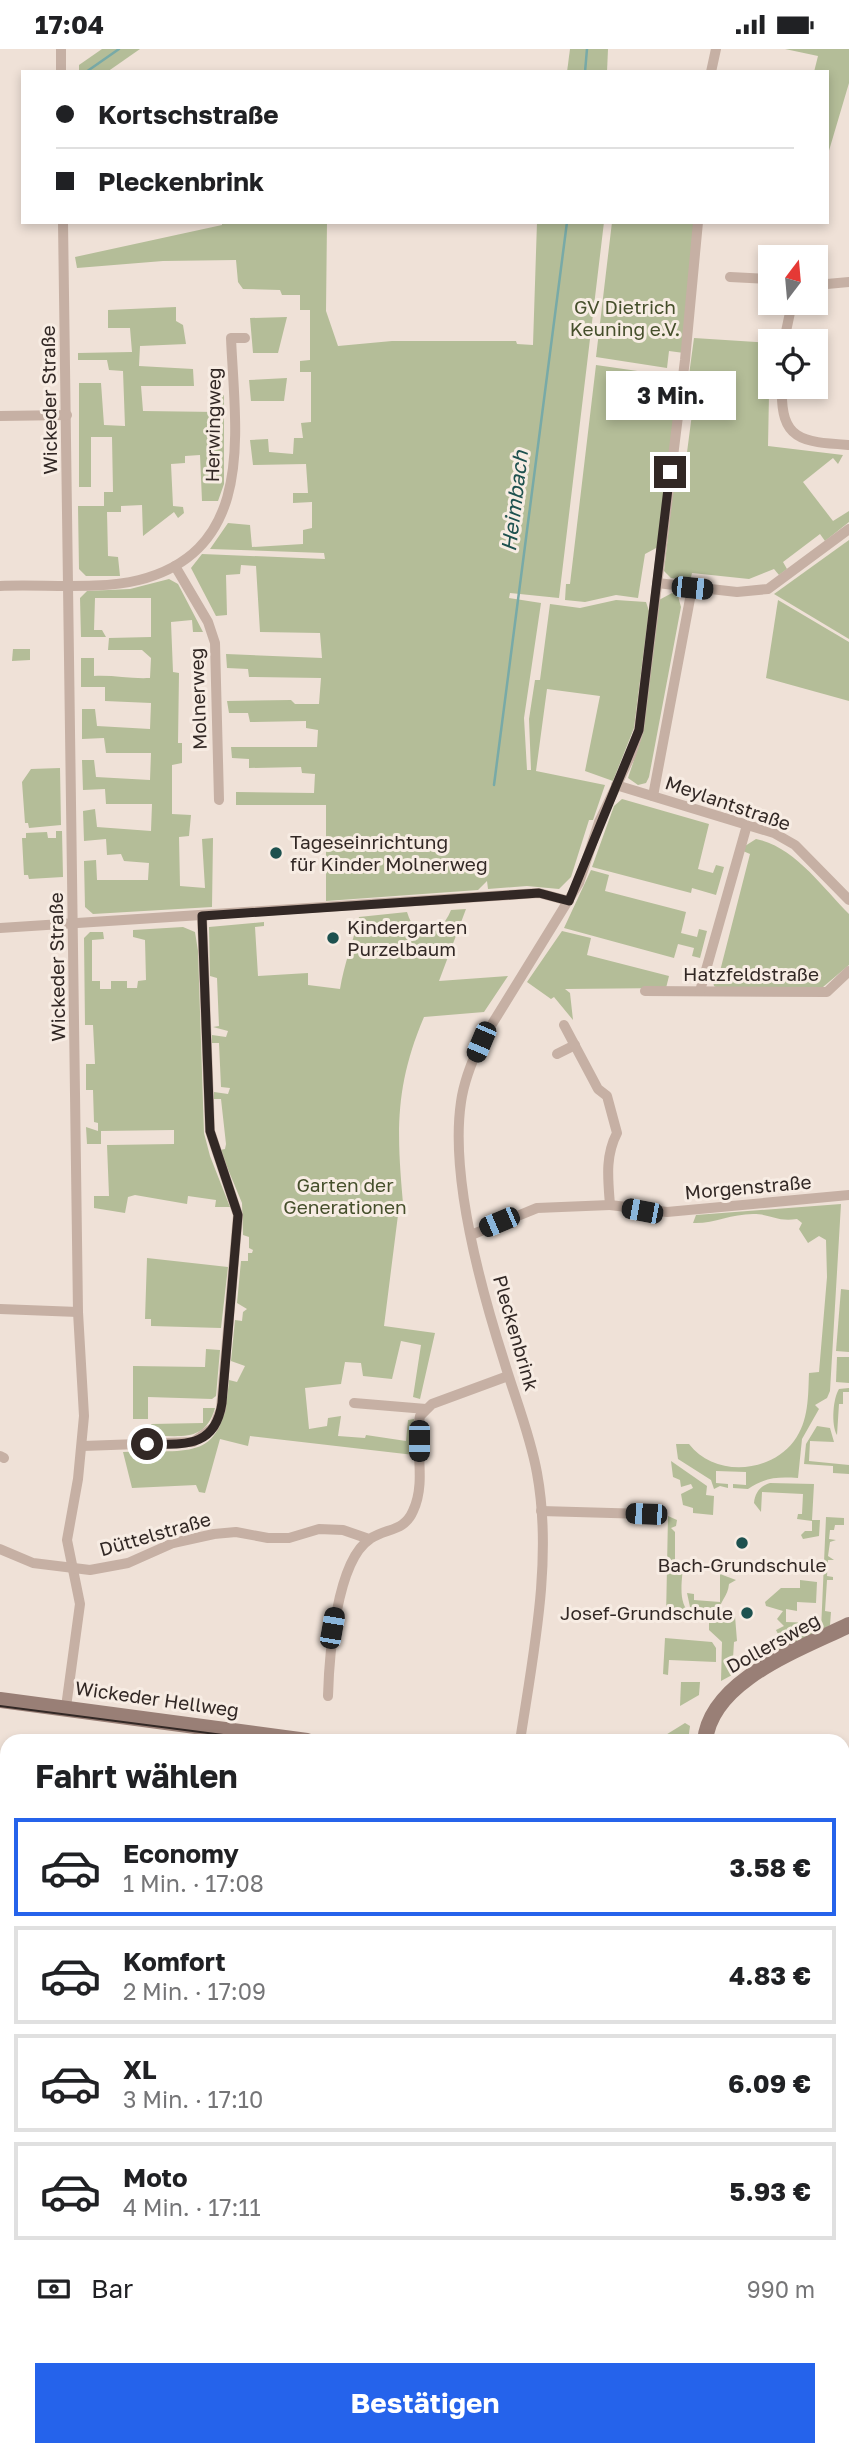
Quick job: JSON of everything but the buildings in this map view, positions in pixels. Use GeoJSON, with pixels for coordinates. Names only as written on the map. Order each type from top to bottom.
{"type":"FeatureCollection","features":[{"type":"Feature","properties":{"kind":"main road","name":"Dollersweg"},"geometry":{"type":"LineString","coordinates":[[707,1734],[718,1704],[735,1686],[849,1625]]}},
{"type":"Feature","properties":{"kind":"main road","name":"Wickeder Hellweg"},"geometry":{"type":"LineString","coordinates":[[0,1700],[66,1707],[231,1734]]}},
{"type":"Feature","properties":{"kind":"street"},"geometry":{"type":"LineString","coordinates":[[61,49],[61,70]]}},
{"type":"Feature","properties":{"kind":"street"},"geometry":{"type":"LineString","coordinates":[[711,70],[716,49]]}},
{"type":"Feature","properties":{"kind":"street","name":"Wickeder Straße"},"geometry":{"type":"LineString","coordinates":[[63,224],[78,1312],[84,1402],[83,1446],[67,1539],[80,1604],[66,1707]]}},
{"type":"Feature","properties":{"kind":"street","name":"Pleckenbrink"},"geometry":{"type":"LineString","coordinates":[[521,1734],[538,1599],[541,1511],[531,1448],[471,1234],[460,1156],[463,1087],[490,1024],[569,901],[639,730],[685,360],[698,224]]}},
{"type":"Feature","properties":{"kind":"street"},"geometry":{"type":"LineString","coordinates":[[730,278],[758,279]]}},
{"type":"Feature","properties":{"kind":"street"},"geometry":{"type":"LineString","coordinates":[[828,284],[849,282]]}},
{"type":"Feature","properties":{"kind":"street","name":"Herwingweg"},"geometry":{"type":"LineString","coordinates":[[0,586],[137,580],[175,566],[211,533],[228,499],[235,460],[231,338],[245,338]]}},
{"type":"Feature","properties":{"kind":"street"},"geometry":{"type":"LineString","coordinates":[[782,399],[782,415],[796,436],[811,442],[849,445]]}},
{"type":"Feature","properties":{"kind":"street"},"geometry":{"type":"LineString","coordinates":[[0,416],[67,415]]}},
{"type":"Feature","properties":{"kind":"street"},"geometry":{"type":"LineString","coordinates":[[657,583],[739,592],[768,589],[849,529]]}},
{"type":"Feature","properties":{"kind":"street","name":"Molnerweg"},"geometry":{"type":"LineString","coordinates":[[175,566],[208,622],[215,643],[219,800]]}},
{"type":"Feature","properties":{"kind":"street"},"geometry":{"type":"LineString","coordinates":[[653,796],[692,588]]}},
{"type":"Feature","properties":{"kind":"street","name":"Meylantstraße"},"geometry":{"type":"LineString","coordinates":[[616,785],[774,833],[795,845],[849,900]]}},
{"type":"Feature","properties":{"kind":"street"},"geometry":{"type":"LineString","coordinates":[[700,991],[747,825]]}},
{"type":"Feature","properties":{"kind":"street"},"geometry":{"type":"LineString","coordinates":[[0,927],[539,893],[569,901]]}},
{"type":"Feature","properties":{"kind":"street"},"geometry":{"type":"LineString","coordinates":[[83,1446],[193,1442],[214,1427],[221,1409],[238,1215],[210,1131],[202,916]]}},
{"type":"Feature","properties":{"kind":"street","name":"Hatzfeldstraße"},"geometry":{"type":"LineString","coordinates":[[645,991],[827,992],[849,971]]}},
{"type":"Feature","properties":{"kind":"street"},"geometry":{"type":"LineString","coordinates":[[564,1025],[598,1089],[607,1096],[614,1116],[617,1133],[611,1144],[607,1173],[610,1205]]}},
{"type":"Feature","properties":{"kind":"street"},"geometry":{"type":"LineString","coordinates":[[556,1054],[575,1045]]}},
{"type":"Feature","properties":{"kind":"street","name":"Morgenstraße"},"geometry":{"type":"LineString","coordinates":[[471,1234],[537,1208],[610,1205],[667,1212],[849,1195]]}},
{"type":"Feature","properties":{"kind":"street"},"geometry":{"type":"LineString","coordinates":[[0,1309],[78,1312]]}},
{"type":"Feature","properties":{"kind":"street"},"geometry":{"type":"LineString","coordinates":[[354,1403],[426,1409],[509,1376]]}},
{"type":"Feature","properties":{"kind":"street"},"geometry":{"type":"LineString","coordinates":[[328,1696],[329,1642],[334,1614],[356,1557],[369,1539],[400,1528],[414,1511],[418,1492],[419,1423],[426,1409]]}},
{"type":"Feature","properties":{"kind":"street"},"geometry":{"type":"LineString","coordinates":[[541,1511],[646,1514]]}},
{"type":"Feature","properties":{"kind":"street","name":"Düttelstraße"},"geometry":{"type":"LineString","coordinates":[[0,1549],[33,1563],[90,1570],[128,1563],[173,1543],[214,1534],[236,1532],[268,1538],[289,1538],[319,1529],[343,1530],[369,1539]]}},
{"type":"Feature","properties":{"kind":"green space"},"geometry":{"type":"Polygon","coordinates":[[[102,49],[140,49],[110,70],[79,70],[79,65],[102,49]]]}},
{"type":"Feature","properties":{"kind":"green space"},"geometry":{"type":"Polygon","coordinates":[[[570,49],[608,49],[607,70],[567,70],[570,49]]]}},
{"type":"Feature","properties":{"kind":"green space"},"geometry":{"type":"Polygon","coordinates":[[[785,49],[849,49],[849,83],[829,151],[829,70],[814,70],[818,56],[785,49]]]}},
{"type":"Feature","properties":{"kind":"green space"},"geometry":{"type":"Polygon","coordinates":[[[327,224],[326,311],[338,346],[392,341],[516,341],[517,344],[533,345],[537,224],[604,224],[559,598],[510,593],[509,598],[541,603],[524,718],[527,770],[531,770],[529,719],[535,680],[540,680],[550,604],[580,608],[616,600],[646,602],[649,611],[634,728],[613,781],[585,771],[600,696],[547,689],[536,771],[605,785],[593,820],[589,820],[571,877],[559,889],[527,886],[488,889],[487,881],[478,890],[326,901],[326,805],[236,805],[236,792],[314,793],[315,774],[302,773],[301,767],[249,768],[249,759],[232,758],[231,747],[317,747],[318,730],[306,728],[306,721],[250,722],[248,713],[229,713],[227,701],[291,700],[295,704],[319,704],[321,678],[249,677],[248,669],[227,668],[226,654],[322,658],[320,633],[260,632],[256,566],[241,565],[240,574],[226,575],[227,615],[216,616],[191,568],[202,554],[325,559],[324,553],[210,549],[228,523],[250,525],[252,547],[303,544],[303,530],[312,528],[312,502],[293,503],[293,493],[308,493],[306,464],[253,465],[250,440],[268,439],[269,452],[293,454],[294,438],[303,438],[301,423],[311,422],[311,372],[300,372],[300,361],[310,360],[310,310],[300,310],[300,295],[282,295],[280,290],[243,289],[238,282],[236,260],[163,261],[77,268],[75,257],[222,225],[327,224]]]}},
{"type":"Feature","properties":{"kind":"green space"},"geometry":{"type":"Polygon","coordinates":[[[612,224],[695,224],[684,353],[669,351],[667,368],[596,357],[612,224]]]}},
{"type":"Feature","properties":{"kind":"green space"},"geometry":{"type":"Polygon","coordinates":[[[176,307],[176,321],[183,325],[186,344],[140,346],[139,366],[193,369],[194,386],[141,386],[143,411],[217,412],[218,395],[224,395],[224,484],[218,501],[202,501],[200,455],[185,456],[185,463],[171,464],[173,506],[183,507],[184,513],[178,518],[174,512],[143,536],[142,505],[121,506],[121,512],[107,512],[108,556],[118,557],[120,576],[86,576],[79,569],[78,506],[104,506],[104,492],[113,492],[112,437],[91,437],[91,487],[79,487],[79,383],[101,383],[104,425],[125,426],[123,371],[109,370],[107,360],[78,360],[78,353],[132,352],[130,328],[108,328],[108,310],[176,307]]]}},
{"type":"Feature","properties":{"kind":"green space"},"geometry":{"type":"Polygon","coordinates":[[[287,317],[278,353],[253,353],[250,318],[287,317]]]}},
{"type":"Feature","properties":{"kind":"green space"},"geometry":{"type":"Polygon","coordinates":[[[694,338],[758,342],[758,399],[769,399],[768,446],[843,455],[838,464],[833,458],[803,482],[833,521],[849,511],[849,522],[825,541],[820,534],[783,562],[787,569],[779,575],[774,569],[749,579],[692,573],[690,581],[671,578],[664,571],[674,482],[683,483],[692,414],[684,412],[694,338]]]}},
{"type":"Feature","properties":{"kind":"green space","name":"GV Dietrich Keuning e.V."},"geometry":{"type":"Polygon","coordinates":[[[596,365],[679,377],[658,547],[645,554],[638,598],[616,595],[585,602],[565,600],[566,584],[570,584],[596,365]]]}},
{"type":"Feature","properties":{"kind":"green space"},"geometry":{"type":"Polygon","coordinates":[[[287,378],[284,401],[251,401],[249,380],[287,378]]]}},
{"type":"Feature","properties":{"kind":"green space"},"geometry":{"type":"Polygon","coordinates":[[[849,540],[849,639],[774,594],[849,540]]]}},
{"type":"Feature","properties":{"kind":"green space"},"geometry":{"type":"Polygon","coordinates":[[[169,579],[178,584],[203,632],[193,632],[192,620],[171,622],[173,672],[179,673],[178,743],[182,743],[182,763],[172,765],[172,814],[191,815],[189,836],[179,837],[180,886],[205,888],[202,839],[213,838],[212,907],[93,914],[85,907],[84,861],[96,860],[97,880],[148,880],[149,863],[124,861],[121,854],[107,855],[106,839],[84,841],[83,811],[95,809],[97,827],[151,831],[152,804],[106,804],[105,789],[83,790],[82,760],[94,760],[96,777],[150,780],[151,753],[106,753],[104,738],[82,739],[82,709],[95,709],[97,726],[150,729],[151,703],[105,701],[105,687],[81,687],[81,658],[94,658],[94,676],[150,678],[151,658],[142,650],[108,650],[109,638],[151,637],[151,598],[95,598],[94,630],[102,630],[106,637],[81,637],[80,598],[87,591],[130,589],[169,579]]]}},
{"type":"Feature","properties":{"kind":"green space"},"geometry":{"type":"Polygon","coordinates":[[[672,593],[678,596],[681,607],[649,777],[646,783],[638,785],[628,778],[642,736],[659,600],[672,593]]]}},
{"type":"Feature","properties":{"kind":"green space"},"geometry":{"type":"Polygon","coordinates":[[[778,600],[849,642],[849,701],[766,678],[778,600]]]}},
{"type":"Feature","properties":{"kind":"green space"},"geometry":{"type":"Polygon","coordinates":[[[13,649],[30,649],[30,660],[12,661],[13,649]]]}},
{"type":"Feature","properties":{"kind":"green space"},"geometry":{"type":"Polygon","coordinates":[[[60,768],[61,825],[29,828],[28,823],[25,823],[22,782],[31,769],[60,768]]]}},
{"type":"Feature","properties":{"kind":"green space"},"geometry":{"type":"Polygon","coordinates":[[[622,799],[709,824],[698,869],[713,873],[716,865],[724,867],[716,895],[692,888],[691,893],[592,867],[614,806],[622,799]]]}},
{"type":"Feature","properties":{"kind":"green space"},"geometry":{"type":"Polygon","coordinates":[[[56,831],[62,831],[63,877],[29,879],[28,875],[24,875],[22,838],[26,838],[26,833],[47,832],[48,838],[56,838],[56,831]]]}},
{"type":"Feature","properties":{"kind":"green space"},"geometry":{"type":"Polygon","coordinates":[[[756,839],[770,843],[795,859],[849,914],[849,965],[823,987],[714,986],[711,973],[719,975],[750,854],[743,851],[745,846],[756,839]]]}},
{"type":"Feature","properties":{"kind":"green space"},"geometry":{"type":"Polygon","coordinates":[[[591,870],[609,875],[605,891],[686,912],[681,933],[697,937],[699,929],[707,931],[700,958],[692,956],[694,948],[678,944],[674,958],[564,928],[591,870]]]}},
{"type":"Feature","properties":{"kind":"green space","name":"Garten der Generationen"},"geometry":{"type":"Polygon","coordinates":[[[466,909],[439,981],[508,976],[484,1012],[424,1017],[414,1043],[402,1091],[399,1137],[404,1214],[398,1215],[384,1326],[435,1333],[420,1399],[413,1397],[421,1345],[401,1341],[392,1379],[363,1376],[361,1363],[345,1362],[341,1384],[305,1388],[309,1429],[327,1426],[328,1418],[341,1416],[338,1436],[365,1438],[366,1435],[406,1441],[408,1420],[414,1419],[414,1455],[250,1436],[248,1446],[220,1439],[205,1493],[199,1492],[196,1485],[132,1488],[123,1452],[185,1450],[200,1446],[211,1439],[219,1426],[225,1407],[229,1380],[237,1382],[245,1366],[231,1361],[235,1320],[242,1321],[243,1312],[247,1309],[237,1303],[241,1261],[248,1261],[248,1253],[253,1250],[249,1248],[249,1237],[243,1235],[242,1203],[220,1150],[225,1149],[226,1144],[221,1099],[214,1099],[214,1092],[228,1094],[230,1088],[221,1087],[219,1043],[212,1043],[212,1035],[226,1037],[228,1031],[213,1027],[219,1026],[217,978],[210,976],[209,927],[264,922],[264,926],[255,927],[258,976],[308,973],[308,985],[340,989],[359,917],[407,912],[417,929],[422,933],[429,933],[441,926],[451,910],[466,909]]]}},
{"type":"Feature","properties":{"kind":"green space"},"geometry":{"type":"Polygon","coordinates":[[[183,927],[195,932],[198,951],[204,1133],[230,1207],[215,1207],[216,1200],[188,1196],[187,1204],[135,1195],[128,1197],[125,1213],[94,1208],[94,1196],[109,1196],[107,1145],[174,1144],[174,1130],[101,1131],[101,1144],[87,1144],[86,1127],[98,1131],[98,1123],[94,1122],[93,1090],[86,1090],[86,1064],[95,1064],[93,1025],[85,1025],[84,938],[90,932],[103,932],[104,939],[92,940],[92,981],[100,981],[100,989],[111,989],[111,981],[127,981],[127,988],[137,988],[138,981],[146,980],[145,940],[133,937],[133,930],[183,927]]]}},
{"type":"Feature","properties":{"kind":"green space"},"geometry":{"type":"Polygon","coordinates":[[[562,931],[591,938],[587,955],[669,976],[666,988],[565,989],[570,993],[573,1020],[554,997],[551,999],[527,982],[562,931]]]}},
{"type":"Feature","properties":{"kind":"green space"},"geometry":{"type":"Polygon","coordinates":[[[841,1204],[830,1391],[827,1398],[815,1405],[819,1409],[802,1439],[798,1478],[772,1479],[748,1489],[733,1488],[733,1484],[746,1485],[746,1472],[716,1471],[716,1483],[728,1484],[728,1488],[720,1486],[714,1489],[711,1480],[678,1459],[676,1444],[689,1444],[712,1462],[727,1466],[756,1465],[783,1452],[794,1441],[803,1425],[809,1373],[819,1372],[827,1277],[826,1240],[819,1236],[808,1243],[799,1229],[802,1223],[797,1219],[753,1214],[693,1223],[696,1215],[841,1204]]]}},
{"type":"Feature","properties":{"kind":"green space"},"geometry":{"type":"Polygon","coordinates":[[[147,1258],[228,1267],[221,1328],[151,1326],[151,1319],[145,1319],[147,1258]]]}},
{"type":"Feature","properties":{"kind":"green space"},"geometry":{"type":"Polygon","coordinates":[[[841,1289],[849,1290],[849,1352],[836,1351],[841,1289]]]}},
{"type":"Feature","properties":{"kind":"green space"},"geometry":{"type":"Polygon","coordinates":[[[206,1349],[220,1350],[216,1396],[212,1399],[148,1397],[148,1419],[133,1419],[133,1366],[205,1367],[206,1349]]]}},
{"type":"Feature","properties":{"kind":"green space"},"geometry":{"type":"Polygon","coordinates":[[[837,1357],[849,1357],[849,1383],[836,1382],[837,1357]]]}},
{"type":"Feature","properties":{"kind":"green space"},"geometry":{"type":"Polygon","coordinates":[[[849,1388],[849,1392],[843,1392],[843,1404],[839,1404],[837,1435],[833,1418],[835,1399],[839,1389],[849,1388]]]}},
{"type":"Feature","properties":{"kind":"green space"},"geometry":{"type":"Polygon","coordinates":[[[203,1408],[215,1408],[211,1419],[198,1432],[182,1436],[151,1436],[151,1424],[203,1423],[203,1408]]]}},
{"type":"Feature","properties":{"kind":"green space"},"geometry":{"type":"Polygon","coordinates":[[[817,1426],[830,1428],[834,1442],[810,1441],[809,1461],[849,1465],[849,1474],[833,1473],[833,1466],[804,1464],[806,1444],[817,1426]]]}},
{"type":"Feature","properties":{"kind":"green space"},"geometry":{"type":"Polygon","coordinates":[[[671,1461],[707,1486],[706,1495],[714,1496],[713,1515],[693,1513],[693,1508],[683,1505],[681,1494],[693,1488],[691,1484],[681,1487],[680,1480],[673,1477],[671,1461]]]}},
{"type":"Feature","properties":{"kind":"green space"},"geometry":{"type":"Polygon","coordinates":[[[770,1483],[814,1484],[812,1520],[820,1520],[819,1536],[803,1539],[801,1535],[805,1531],[812,1531],[812,1521],[797,1519],[798,1514],[802,1514],[803,1494],[762,1492],[761,1512],[754,1503],[756,1496],[761,1488],[770,1483]]]}},
{"type":"Feature","properties":{"kind":"green space"},"geometry":{"type":"Polygon","coordinates":[[[668,1516],[677,1520],[676,1526],[671,1528],[675,1532],[675,1562],[683,1563],[682,1598],[687,1610],[692,1614],[735,1616],[737,1641],[734,1642],[732,1675],[721,1681],[722,1642],[709,1630],[709,1620],[666,1618],[668,1516]]]}},
{"type":"Feature","properties":{"kind":"green space"},"geometry":{"type":"Polygon","coordinates":[[[826,1517],[844,1518],[844,1525],[835,1525],[834,1530],[830,1530],[829,1539],[836,1540],[830,1542],[828,1556],[834,1560],[828,1560],[827,1576],[833,1577],[833,1580],[827,1580],[825,1611],[831,1612],[830,1625],[821,1630],[826,1517]]]}},
{"type":"Feature","properties":{"kind":"green space"},"geometry":{"type":"Polygon","coordinates":[[[720,1574],[736,1580],[729,1584],[719,1611],[690,1607],[687,1593],[694,1594],[694,1600],[720,1602],[720,1574]]]}},
{"type":"Feature","properties":{"kind":"green space"},"geometry":{"type":"Polygon","coordinates":[[[800,1580],[817,1582],[816,1603],[797,1602],[797,1611],[786,1609],[786,1622],[814,1623],[814,1633],[774,1653],[773,1648],[786,1640],[785,1636],[780,1638],[776,1630],[784,1626],[777,1619],[783,1611],[766,1606],[765,1602],[781,1588],[800,1588],[800,1580]]]}},
{"type":"Feature","properties":{"kind":"green space"},"geometry":{"type":"Polygon","coordinates":[[[665,1638],[712,1642],[716,1648],[716,1662],[669,1660],[668,1675],[663,1674],[665,1638]]]}},
{"type":"Feature","properties":{"kind":"green space"},"geometry":{"type":"Polygon","coordinates":[[[681,1682],[700,1682],[699,1695],[680,1706],[681,1682]]]}},
{"type":"Feature","properties":{"kind":"green space"},"geometry":{"type":"Polygon","coordinates":[[[685,1723],[690,1726],[689,1734],[667,1734],[685,1723]]]}},
{"type":"Feature","properties":{"kind":"waterway"},"geometry":{"type":"LineString","coordinates":[[89,70],[119,49]]}},
{"type":"Feature","properties":{"kind":"waterway","name":"Heimbach"},"geometry":{"type":"LineString","coordinates":[[585,70],[587,49]]}},
{"type":"Feature","properties":{"kind":"waterway","name":"Heimbach"},"geometry":{"type":"LineString","coordinates":[[494,785],[567,224]]}},
{"type":"Feature","properties":{"kind":"tram line"},"geometry":{"type":"LineString","coordinates":[[0,1706],[215,1734]]}},
{"type":"Feature","properties":{"kind":"place","name":"Tageseinrichtung für Kinder Molnerweg"},"geometry":{"type":"Point","coordinates":[276,853]}},
{"type":"Feature","properties":{"kind":"place","name":"Kindergarten Purzelbaum"},"geometry":{"type":"Point","coordinates":[333,938]}},
{"type":"Feature","properties":{"kind":"place","name":"Bach-Grundschule"},"geometry":{"type":"Point","coordinates":[742,1543]}},
{"type":"Feature","properties":{"kind":"place","name":"Josef-Grundschule"},"geometry":{"type":"Point","coordinates":[747,1613]}},
{"type":"Feature","properties":{"kind":"route"},"geometry":{"type":"LineString","coordinates":[[147,1444],[185,1444],[200,1440],[214,1427],[222,1403],[238,1215],[237,1205],[217,1157],[210,1131],[202,916],[539,893],[569,901],[579,883],[599,822],[631,755],[639,730],[670,472]]}}]}
